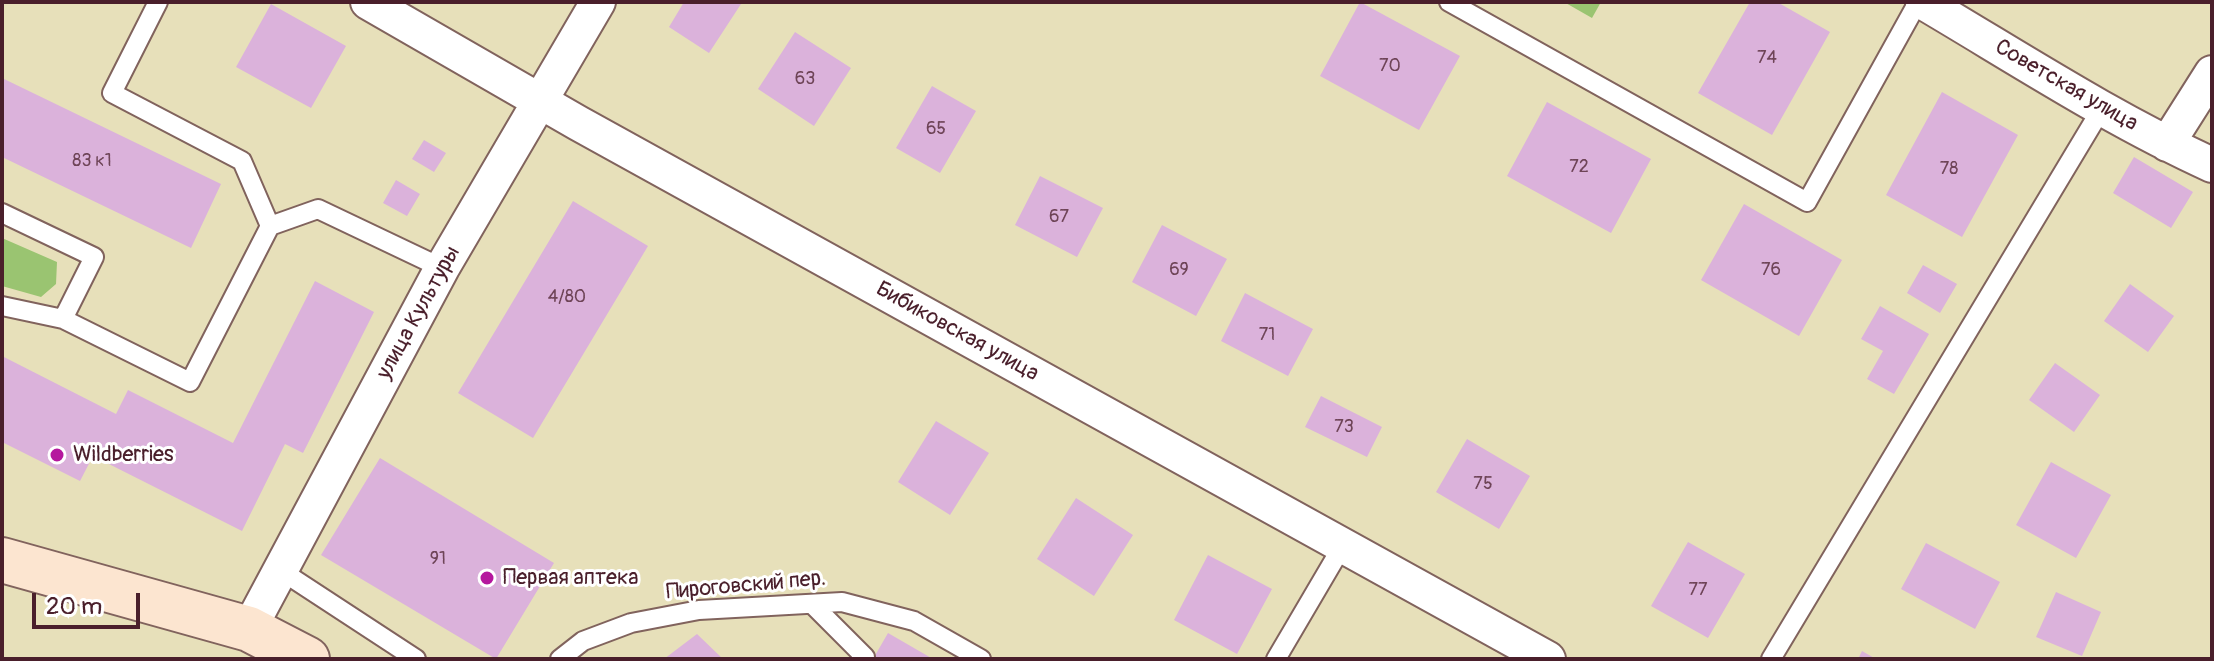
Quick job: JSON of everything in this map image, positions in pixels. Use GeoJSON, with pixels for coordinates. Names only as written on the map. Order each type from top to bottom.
{"type":"FeatureCollection","features":[{"type":"Feature","properties":{"kind":"street","name":"Бибиковская улица"},"geometry":{"type":"LineString","coordinates":[[368,2],[539,100],[1548,659]]}},
{"type":"Feature","properties":{"kind":"street","name":"улица Культуры"},"geometry":{"type":"LineString","coordinates":[[249,629],[442,268],[598,2]]}},
{"type":"Feature","properties":{"kind":"street","name":"Советская улица"},"geometry":{"type":"LineString","coordinates":[[1920,2],[2102,108],[2212,165]]}},
{"type":"Feature","properties":{"kind":"street"},"geometry":{"type":"LineString","coordinates":[[2167,144],[2212,73]]}},
{"type":"Feature","properties":{"kind":"street"},"geometry":{"type":"LineString","coordinates":[[2,560],[249,629],[307,659]]}},
{"type":"Feature","properties":{"kind":"lane"},"geometry":{"type":"LineString","coordinates":[[158,2],[112,93],[242,161],[270,226]]}},
{"type":"Feature","properties":{"kind":"lane"},"geometry":{"type":"LineString","coordinates":[[1449,2],[1807,202],[1920,2]]}},
{"type":"Feature","properties":{"kind":"lane"},"geometry":{"type":"LineString","coordinates":[[1771,659],[2102,108]]}},
{"type":"Feature","properties":{"kind":"lane"},"geometry":{"type":"LineString","coordinates":[[2,306],[63,319],[190,382],[270,226],[318,209],[442,268]]}},
{"type":"Feature","properties":{"kind":"lane"},"geometry":{"type":"LineString","coordinates":[[2,213],[94,257],[63,319]]}},
{"type":"Feature","properties":{"kind":"lane"},"geometry":{"type":"LineString","coordinates":[[1276,659],[1343,545]]}},
{"type":"Feature","properties":{"kind":"lane"},"geometry":{"type":"LineString","coordinates":[[280,570],[416,659]]}},
{"type":"Feature","properties":{"kind":"lane","name":"Пироговский пер."},"geometry":{"type":"LineString","coordinates":[[560,659],[583,641],[631,623],[699,610],[842,602],[914,621],[981,659]]}},
{"type":"Feature","properties":{"kind":"lane"},"geometry":{"type":"LineString","coordinates":[[812,604],[865,657]]}},
{"type":"Feature","properties":{"kind":"green space"},"geometry":{"type":"Polygon","coordinates":[[[1564,2],[1601,2],[1592,18],[1564,2]]]}},
{"type":"Feature","properties":{"kind":"green space"},"geometry":{"type":"Polygon","coordinates":[[[2,238],[57,262],[56,284],[41,297],[2,286],[2,238]]]}},
{"type":"Feature","properties":{"kind":"building"},"geometry":{"type":"Polygon","coordinates":[[[684,2],[741,4],[709,53],[669,27],[684,2]]]}},
{"type":"Feature","properties":{"kind":"building"},"geometry":{"type":"Polygon","coordinates":[[[1360,2],[1460,56],[1419,130],[1320,76],[1360,2]]]}},
{"type":"Feature","properties":{"kind":"building"},"geometry":{"type":"Polygon","coordinates":[[[1750,2],[1777,2],[1830,32],[1772,135],[1698,93],[1750,2]]]}},
{"type":"Feature","properties":{"kind":"building"},"geometry":{"type":"Polygon","coordinates":[[[271,4],[346,46],[311,108],[236,67],[271,4]]]}},
{"type":"Feature","properties":{"kind":"building"},"geometry":{"type":"Polygon","coordinates":[[[795,32],[851,68],[814,126],[758,89],[795,32]]]}},
{"type":"Feature","properties":{"kind":"building"},"geometry":{"type":"Polygon","coordinates":[[[2,78],[221,184],[191,248],[2,157],[2,78]]]}},
{"type":"Feature","properties":{"kind":"building"},"geometry":{"type":"Polygon","coordinates":[[[932,86],[976,111],[940,173],[896,148],[932,86]]]}},
{"type":"Feature","properties":{"kind":"building"},"geometry":{"type":"Polygon","coordinates":[[[1942,92],[2018,135],[1962,237],[1886,195],[1942,92]]]}},
{"type":"Feature","properties":{"kind":"building"},"geometry":{"type":"Polygon","coordinates":[[[1547,102],[1651,159],[1611,233],[1507,176],[1547,102]]]}},
{"type":"Feature","properties":{"kind":"building"},"geometry":{"type":"Polygon","coordinates":[[[424,140],[446,153],[434,172],[412,159],[424,140]]]}},
{"type":"Feature","properties":{"kind":"building"},"geometry":{"type":"Polygon","coordinates":[[[2134,157],[2193,192],[2171,228],[2113,193],[2134,157]]]}},
{"type":"Feature","properties":{"kind":"building"},"geometry":{"type":"Polygon","coordinates":[[[1040,176],[1103,208],[1077,257],[1015,225],[1040,176]]]}},
{"type":"Feature","properties":{"kind":"building"},"geometry":{"type":"Polygon","coordinates":[[[396,180],[420,194],[407,216],[383,203],[396,180]]]}},
{"type":"Feature","properties":{"kind":"building"},"geometry":{"type":"Polygon","coordinates":[[[573,201],[648,246],[533,438],[458,393],[573,201]]]}},
{"type":"Feature","properties":{"kind":"building"},"geometry":{"type":"Polygon","coordinates":[[[1744,204],[1842,260],[1799,336],[1701,280],[1744,204]]]}},
{"type":"Feature","properties":{"kind":"building"},"geometry":{"type":"Polygon","coordinates":[[[1162,225],[1227,259],[1196,316],[1132,282],[1162,225]]]}},
{"type":"Feature","properties":{"kind":"building"},"geometry":{"type":"Polygon","coordinates":[[[1923,265],[1957,284],[1940,313],[1907,293],[1923,265]]]}},
{"type":"Feature","properties":{"kind":"building"},"geometry":{"type":"Polygon","coordinates":[[[315,281],[374,312],[303,453],[285,444],[242,531],[93,456],[80,481],[2,442],[2,356],[116,414],[128,390],[233,443],[315,281]]]}},
{"type":"Feature","properties":{"kind":"building"},"geometry":{"type":"Polygon","coordinates":[[[2130,284],[2174,316],[2148,352],[2104,321],[2130,284]]]}},
{"type":"Feature","properties":{"kind":"building"},"geometry":{"type":"Polygon","coordinates":[[[1245,293],[1313,329],[1288,376],[1221,341],[1245,293]]]}},
{"type":"Feature","properties":{"kind":"building"},"geometry":{"type":"Polygon","coordinates":[[[1880,306],[1929,334],[1894,394],[1867,379],[1883,351],[1861,339],[1880,306]]]}},
{"type":"Feature","properties":{"kind":"building"},"geometry":{"type":"Polygon","coordinates":[[[2055,363],[2100,395],[2074,432],[2029,400],[2055,363]]]}},
{"type":"Feature","properties":{"kind":"building"},"geometry":{"type":"Polygon","coordinates":[[[1321,396],[1382,427],[1367,457],[1305,427],[1321,396]]]}},
{"type":"Feature","properties":{"kind":"building"},"geometry":{"type":"Polygon","coordinates":[[[936,421],[989,453],[950,515],[898,482],[936,421]]]}},
{"type":"Feature","properties":{"kind":"building"},"geometry":{"type":"Polygon","coordinates":[[[1467,439],[1530,476],[1499,529],[1436,492],[1467,439]]]}},
{"type":"Feature","properties":{"kind":"building"},"geometry":{"type":"Polygon","coordinates":[[[380,458],[554,563],[496,659],[321,555],[380,458]]]}},
{"type":"Feature","properties":{"kind":"building"},"geometry":{"type":"Polygon","coordinates":[[[2051,462],[2111,495],[2076,558],[2016,525],[2051,462]]]}},
{"type":"Feature","properties":{"kind":"building"},"geometry":{"type":"Polygon","coordinates":[[[1076,498],[1133,535],[1094,596],[1037,559],[1076,498]]]}},
{"type":"Feature","properties":{"kind":"building"},"geometry":{"type":"Polygon","coordinates":[[[1688,542],[1745,574],[1708,638],[1651,606],[1688,542]]]}},
{"type":"Feature","properties":{"kind":"building"},"geometry":{"type":"Polygon","coordinates":[[[1926,543],[2000,582],[1975,629],[1901,589],[1926,543]]]}},
{"type":"Feature","properties":{"kind":"building"},"geometry":{"type":"Polygon","coordinates":[[[1208,555],[1272,589],[1237,654],[1174,620],[1208,555]]]}},
{"type":"Feature","properties":{"kind":"building"},"geometry":{"type":"Polygon","coordinates":[[[2056,592],[2101,612],[2082,656],[2036,637],[2056,592]]]}},
{"type":"Feature","properties":{"kind":"building"},"geometry":{"type":"Polygon","coordinates":[[[888,633],[933,659],[873,659],[888,633]]]}},
{"type":"Feature","properties":{"kind":"building"},"geometry":{"type":"Polygon","coordinates":[[[697,634],[723,659],[664,659],[697,634]]]}},
{"type":"Feature","properties":{"kind":"building"},"geometry":{"type":"Polygon","coordinates":[[[1862,651],[1876,659],[1858,659],[1862,651]]]}},
{"type":"Feature","properties":{"kind":"place","name":"Wildberries"},"geometry":{"type":"Point","coordinates":[57,455]}},
{"type":"Feature","properties":{"kind":"place","name":"Первая аптека"},"geometry":{"type":"Point","coordinates":[487,578]}}]}
